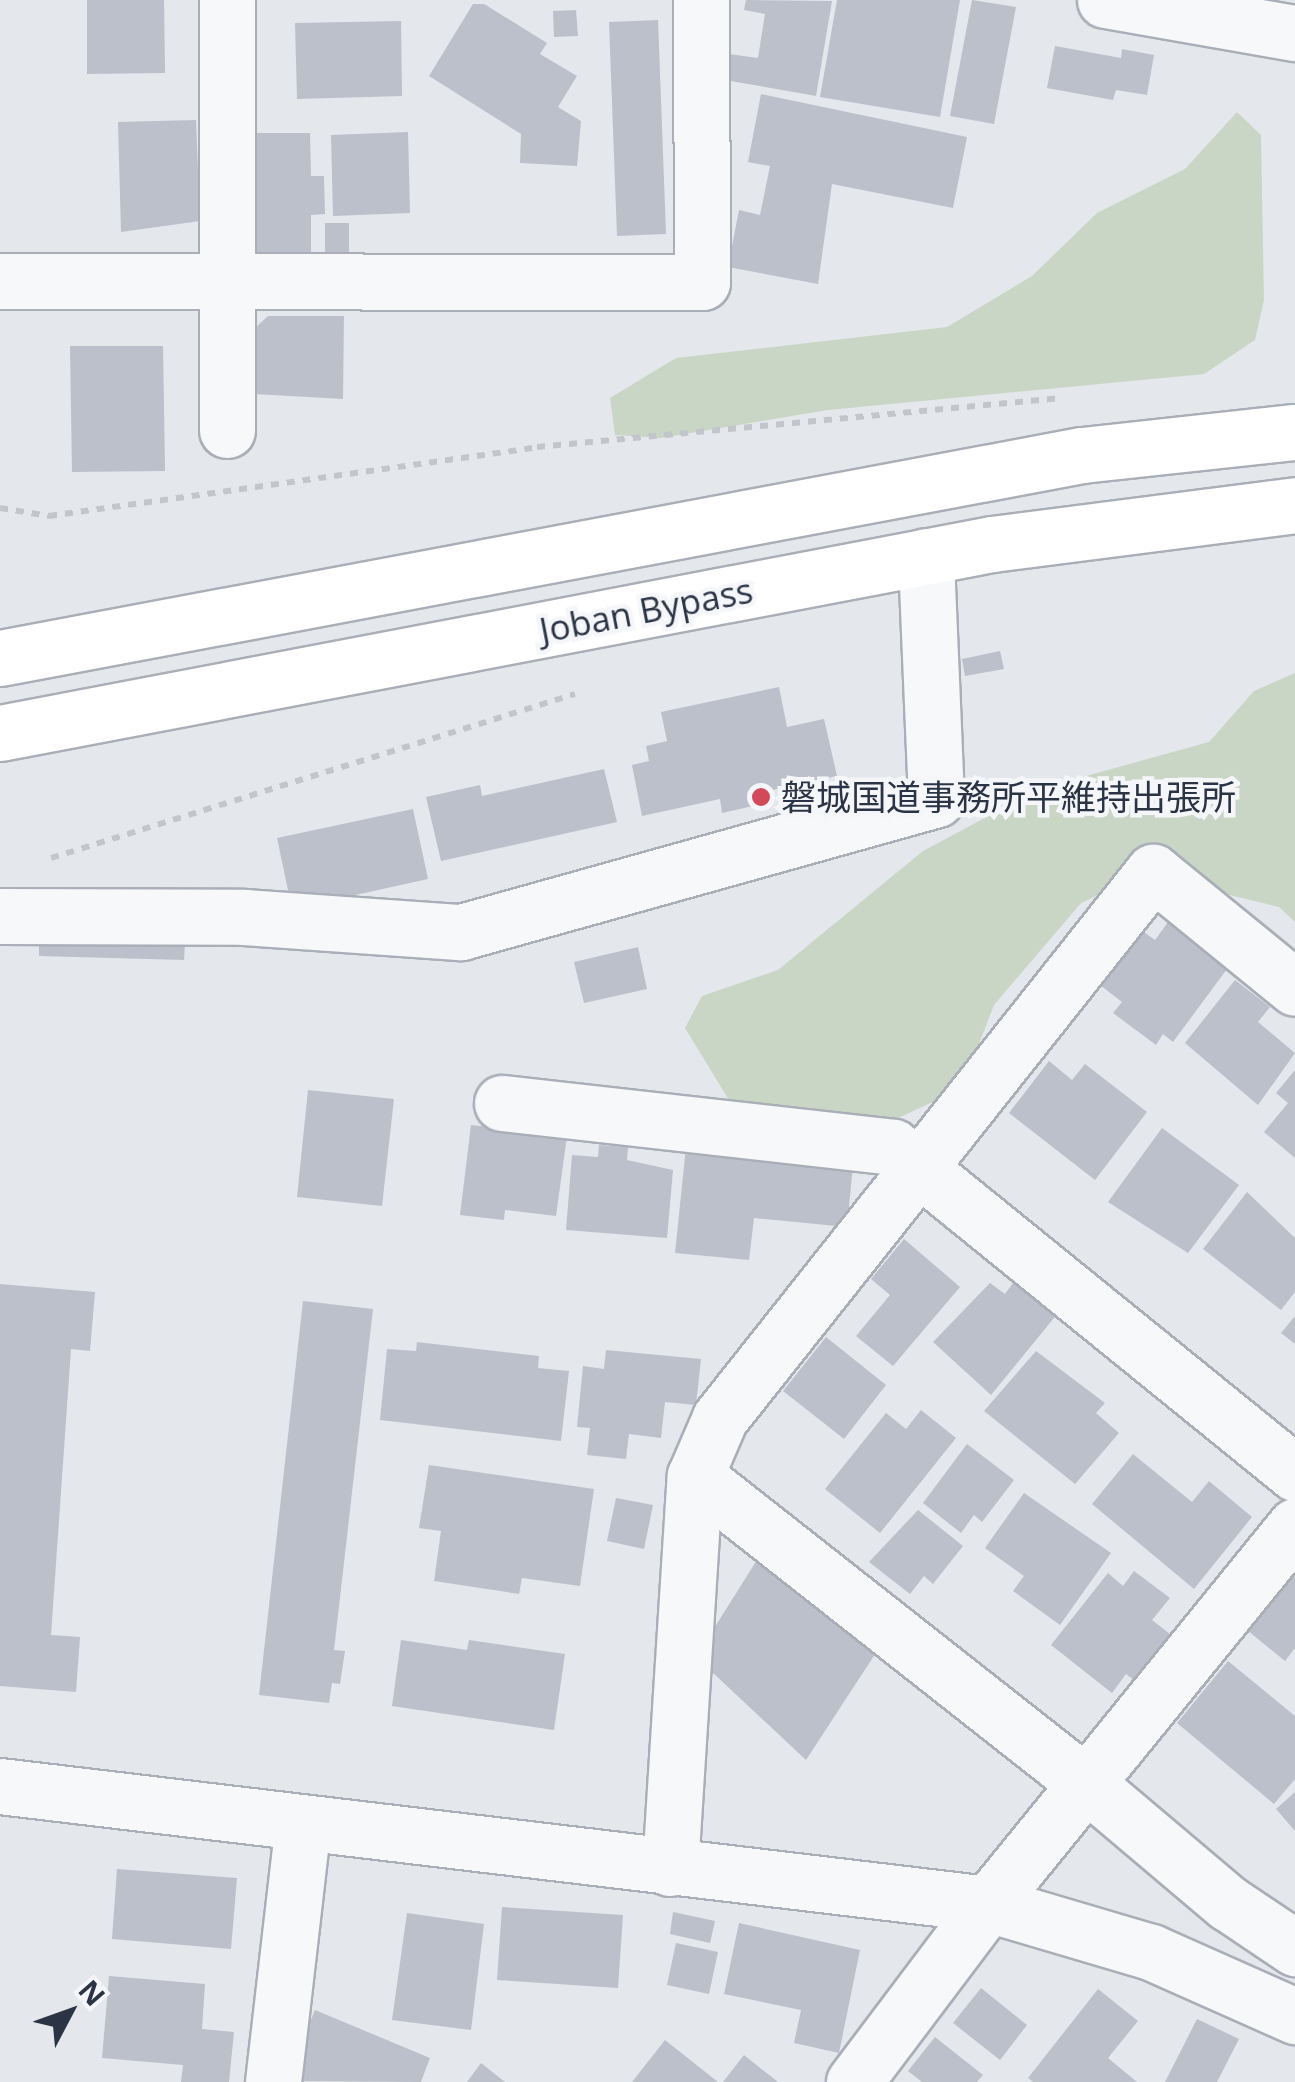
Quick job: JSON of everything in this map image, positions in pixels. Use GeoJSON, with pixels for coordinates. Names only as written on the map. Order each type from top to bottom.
{"type":"FeatureCollection","features":[{"type":"Feature","properties":{"kind":"highway","name":"Joban Bypass"},"geometry":{"type":"LineString","coordinates":[[0,658],[1082,455],[1295,432]]}},
{"type":"Feature","properties":{"kind":"highway","name":"Joban Bypass"},"geometry":{"type":"LineString","coordinates":[[0,732],[926,556],[1295,505]]}},
{"type":"Feature","properties":{"kind":"street"},"geometry":{"type":"LineString","coordinates":[[226,0],[231,283],[228,430]]}},
{"type":"Feature","properties":{"kind":"street"},"geometry":{"type":"LineString","coordinates":[[0,281],[702,282],[701,0]]}},
{"type":"Feature","properties":{"kind":"street"},"geometry":{"type":"LineString","coordinates":[[1105,0],[1295,32]]}},
{"type":"Feature","properties":{"kind":"street"},"geometry":{"type":"LineString","coordinates":[[0,916],[244,917],[461,932],[936,799],[926,556]]}},
{"type":"Feature","properties":{"kind":"street"},"geometry":{"type":"LineString","coordinates":[[670,1868],[695,1476],[720,1418],[1153,872],[1295,988]]}},
{"type":"Feature","properties":{"kind":"street"},"geometry":{"type":"LineString","coordinates":[[502,1104],[893,1148],[920,1164],[1295,1473]]}},
{"type":"Feature","properties":{"kind":"street"},"geometry":{"type":"LineString","coordinates":[[695,1476],[1087,1784],[1228,1903],[1295,1948]]}},
{"type":"Feature","properties":{"kind":"street"},"geometry":{"type":"LineString","coordinates":[[854,2082],[988,1904],[1295,1526]]}},
{"type":"Feature","properties":{"kind":"street"},"geometry":{"type":"LineString","coordinates":[[0,1786],[988,1904],[1151,1952],[1295,2016]]}},
{"type":"Feature","properties":{"kind":"street"},"geometry":{"type":"LineString","coordinates":[[274,2082],[303,1823]]}},
{"type":"Feature","properties":{"kind":"path"},"geometry":{"type":"LineString","coordinates":[[0,508],[49,516],[536,447],[1076,397]]}},
{"type":"Feature","properties":{"kind":"path"},"geometry":{"type":"LineString","coordinates":[[34,863],[575,694]]}},
{"type":"Feature","properties":{"kind":"green space"},"geometry":{"type":"Polygon","coordinates":[[[1237,112],[1261,135],[1264,300],[1255,340],[1204,374],[828,410],[661,438],[615,435],[610,398],[676,358],[947,327],[1032,276],[1097,213],[1185,169],[1237,112]]]}},
{"type":"Feature","properties":{"kind":"green space"},"geometry":{"type":"Polygon","coordinates":[[[1295,673],[1295,922],[1279,907],[1143,874],[1081,903],[994,1005],[962,1088],[875,1129],[729,1100],[685,1028],[702,996],[778,970],[923,851],[1039,789],[1209,742],[1254,691],[1295,673]]]}},
{"type":"Feature","properties":{"kind":"building"},"geometry":{"type":"Polygon","coordinates":[[[87,0],[164,0],[165,73],[87,74],[87,0]]]}},
{"type":"Feature","properties":{"kind":"building"},"geometry":{"type":"Polygon","coordinates":[[[746,0],[832,1],[816,96],[725,80],[729,54],[758,58],[765,14],[744,10],[746,0]]]}},
{"type":"Feature","properties":{"kind":"building"},"geometry":{"type":"Polygon","coordinates":[[[837,0],[960,0],[940,117],[820,97],[837,0]]]}},
{"type":"Feature","properties":{"kind":"building"},"geometry":{"type":"Polygon","coordinates":[[[972,0],[1016,7],[994,124],[950,116],[972,0]]]}},
{"type":"Feature","properties":{"kind":"building"},"geometry":{"type":"Polygon","coordinates":[[[473,4],[484,4],[547,43],[540,54],[577,76],[558,107],[581,121],[577,166],[520,163],[521,134],[429,76],[473,4]]]}},
{"type":"Feature","properties":{"kind":"building"},"geometry":{"type":"Polygon","coordinates":[[[576,10],[578,36],[554,37],[553,11],[576,10]]]}},
{"type":"Feature","properties":{"kind":"building"},"geometry":{"type":"Polygon","coordinates":[[[658,20],[666,234],[617,236],[609,22],[658,20]]]}},
{"type":"Feature","properties":{"kind":"building"},"geometry":{"type":"Polygon","coordinates":[[[401,21],[402,96],[297,99],[295,23],[401,21]]]}},
{"type":"Feature","properties":{"kind":"building"},"geometry":{"type":"Polygon","coordinates":[[[1055,46],[1121,58],[1122,49],[1154,55],[1147,95],[1116,90],[1113,100],[1047,88],[1055,46]]]}},
{"type":"Feature","properties":{"kind":"building"},"geometry":{"type":"Polygon","coordinates":[[[761,94],[967,137],[953,208],[832,184],[818,284],[728,267],[739,210],[760,215],[770,166],[748,162],[761,94]]]}},
{"type":"Feature","properties":{"kind":"building"},"geometry":{"type":"Polygon","coordinates":[[[196,120],[200,221],[121,232],[118,122],[196,120]]]}},
{"type":"Feature","properties":{"kind":"building"},"geometry":{"type":"Polygon","coordinates":[[[408,132],[410,213],[333,216],[331,135],[408,132]]]}},
{"type":"Feature","properties":{"kind":"building"},"geometry":{"type":"Polygon","coordinates":[[[255,133],[310,133],[311,176],[324,176],[325,214],[311,215],[311,253],[257,253],[255,133]]]}},
{"type":"Feature","properties":{"kind":"building"},"geometry":{"type":"Polygon","coordinates":[[[325,223],[349,223],[349,255],[325,256],[325,223]]]}},
{"type":"Feature","properties":{"kind":"building"},"geometry":{"type":"Polygon","coordinates":[[[268,316],[344,316],[343,399],[253,394],[254,329],[268,316]]]}},
{"type":"Feature","properties":{"kind":"building"},"geometry":{"type":"Polygon","coordinates":[[[70,346],[163,346],[165,471],[72,472],[70,346]]]}},
{"type":"Feature","properties":{"kind":"building"},"geometry":{"type":"Polygon","coordinates":[[[1000,651],[1004,669],[965,676],[962,659],[1000,651]]]}},
{"type":"Feature","properties":{"kind":"building"},"geometry":{"type":"Polygon","coordinates":[[[779,687],[787,727],[824,719],[837,776],[759,793],[762,804],[722,813],[720,799],[642,816],[632,765],[649,761],[646,746],[667,741],[661,712],[779,687]]]}},
{"type":"Feature","properties":{"kind":"building"},"geometry":{"type":"Polygon","coordinates":[[[604,769],[617,822],[441,861],[426,797],[480,785],[482,796],[604,769]]]}},
{"type":"Feature","properties":{"kind":"building"},"geometry":{"type":"Polygon","coordinates":[[[413,809],[428,879],[292,909],[277,838],[413,809]]]}},
{"type":"Feature","properties":{"kind":"building"},"geometry":{"type":"Polygon","coordinates":[[[1168,922],[1227,969],[1173,1042],[1163,1034],[1156,1045],[1113,1013],[1122,1002],[1100,985],[1144,932],[1155,940],[1168,922]]]}},
{"type":"Feature","properties":{"kind":"building"},"geometry":{"type":"Polygon","coordinates":[[[39,937],[185,941],[184,960],[39,956],[39,937]]]}},
{"type":"Feature","properties":{"kind":"building"},"geometry":{"type":"Polygon","coordinates":[[[638,947],[647,989],[584,1003],[574,962],[638,947]]]}},
{"type":"Feature","properties":{"kind":"building"},"geometry":{"type":"Polygon","coordinates":[[[1235,980],[1270,1007],[1258,1022],[1295,1053],[1258,1105],[1185,1043],[1235,980]]]}},
{"type":"Feature","properties":{"kind":"building"},"geometry":{"type":"Polygon","coordinates":[[[1049,1061],[1072,1080],[1085,1064],[1147,1112],[1095,1180],[1009,1113],[1049,1061]]]}},
{"type":"Feature","properties":{"kind":"building"},"geometry":{"type":"Polygon","coordinates":[[[1295,1070],[1295,1158],[1264,1132],[1288,1103],[1276,1093],[1295,1070]]]}},
{"type":"Feature","properties":{"kind":"building"},"geometry":{"type":"Polygon","coordinates":[[[308,1090],[394,1099],[382,1206],[297,1197],[308,1090]]]}},
{"type":"Feature","properties":{"kind":"building"},"geometry":{"type":"Polygon","coordinates":[[[471,1125],[567,1136],[556,1216],[505,1210],[504,1220],[460,1215],[471,1125]]]}},
{"type":"Feature","properties":{"kind":"building"},"geometry":{"type":"Polygon","coordinates":[[[1162,1128],[1239,1185],[1188,1253],[1108,1202],[1162,1128]]]}},
{"type":"Feature","properties":{"kind":"building"},"geometry":{"type":"Polygon","coordinates":[[[599,1145],[628,1147],[627,1160],[673,1170],[667,1238],[566,1230],[572,1155],[598,1157],[599,1145]]]}},
{"type":"Feature","properties":{"kind":"building"},"geometry":{"type":"Polygon","coordinates":[[[686,1147],[853,1165],[847,1227],[754,1218],[749,1260],[675,1253],[686,1147]]]}},
{"type":"Feature","properties":{"kind":"building"},"geometry":{"type":"Polygon","coordinates":[[[1247,1192],[1295,1238],[1295,1292],[1281,1310],[1203,1249],[1247,1192]]]}},
{"type":"Feature","properties":{"kind":"building"},"geometry":{"type":"Polygon","coordinates":[[[904,1239],[960,1287],[893,1366],[856,1336],[890,1295],[871,1279],[904,1239]]]}},
{"type":"Feature","properties":{"kind":"building"},"geometry":{"type":"Polygon","coordinates":[[[1016,1279],[1058,1313],[991,1395],[933,1342],[990,1283],[1005,1294],[1016,1279]]]}},
{"type":"Feature","properties":{"kind":"building"},"geometry":{"type":"Polygon","coordinates":[[[0,1284],[95,1292],[90,1351],[71,1349],[51,1635],[80,1637],[76,1692],[0,1686],[0,1284]]]}},
{"type":"Feature","properties":{"kind":"building"},"geometry":{"type":"Polygon","coordinates":[[[303,1301],[373,1309],[334,1650],[345,1651],[340,1684],[332,1683],[329,1703],[259,1695],[303,1301]]]}},
{"type":"Feature","properties":{"kind":"building"},"geometry":{"type":"Polygon","coordinates":[[[1295,1316],[1295,1344],[1281,1333],[1295,1316]]]}},
{"type":"Feature","properties":{"kind":"building"},"geometry":{"type":"Polygon","coordinates":[[[826,1337],[886,1385],[844,1439],[783,1391],[826,1337]]]}},
{"type":"Feature","properties":{"kind":"building"},"geometry":{"type":"Polygon","coordinates":[[[417,1342],[539,1356],[538,1368],[569,1371],[561,1441],[380,1420],[387,1349],[416,1351],[417,1342]]]}},
{"type":"Feature","properties":{"kind":"building"},"geometry":{"type":"Polygon","coordinates":[[[606,1350],[701,1359],[696,1405],[665,1402],[661,1438],[629,1434],[626,1459],[587,1455],[590,1428],[577,1427],[583,1366],[604,1369],[606,1350]]]}},
{"type":"Feature","properties":{"kind":"building"},"geometry":{"type":"Polygon","coordinates":[[[1036,1351],[1105,1403],[1096,1413],[1119,1433],[1075,1484],[984,1411],[1036,1351]]]}},
{"type":"Feature","properties":{"kind":"building"},"geometry":{"type":"Polygon","coordinates":[[[921,1410],[956,1438],[880,1533],[825,1489],[886,1413],[906,1429],[921,1410]]]}},
{"type":"Feature","properties":{"kind":"building"},"geometry":{"type":"Polygon","coordinates":[[[967,1444],[1014,1480],[982,1522],[974,1515],[961,1533],[923,1503],[967,1444]]]}},
{"type":"Feature","properties":{"kind":"building"},"geometry":{"type":"Polygon","coordinates":[[[1133,1454],[1192,1502],[1209,1481],[1252,1517],[1194,1589],[1092,1504],[1133,1454]]]}},
{"type":"Feature","properties":{"kind":"building"},"geometry":{"type":"Polygon","coordinates":[[[429,1465],[594,1489],[580,1586],[522,1578],[519,1594],[434,1581],[441,1531],[419,1528],[429,1465]]]}},
{"type":"Feature","properties":{"kind":"building"},"geometry":{"type":"Polygon","coordinates":[[[1024,1493],[1111,1553],[1060,1625],[1013,1591],[1024,1576],[985,1548],[1024,1493]]]}},
{"type":"Feature","properties":{"kind":"building"},"geometry":{"type":"Polygon","coordinates":[[[616,1498],[653,1505],[644,1549],[607,1541],[616,1498]]]}},
{"type":"Feature","properties":{"kind":"building"},"geometry":{"type":"Polygon","coordinates":[[[918,1510],[963,1546],[933,1584],[924,1576],[910,1594],[869,1562],[918,1510]]]}},
{"type":"Feature","properties":{"kind":"building"},"geometry":{"type":"Polygon","coordinates":[[[762,1552],[883,1642],[806,1760],[696,1657],[762,1552]]]}},
{"type":"Feature","properties":{"kind":"building"},"geometry":{"type":"Polygon","coordinates":[[[1134,1571],[1170,1598],[1152,1620],[1170,1634],[1134,1680],[1126,1674],[1112,1693],[1051,1645],[1108,1573],[1123,1586],[1134,1571]]]}},
{"type":"Feature","properties":{"kind":"building"},"geometry":{"type":"Polygon","coordinates":[[[1295,1572],[1295,1648],[1285,1661],[1247,1630],[1295,1572]]]}},
{"type":"Feature","properties":{"kind":"building"},"geometry":{"type":"Polygon","coordinates":[[[401,1640],[467,1650],[469,1640],[565,1654],[554,1730],[392,1706],[401,1640]]]}},
{"type":"Feature","properties":{"kind":"building"},"geometry":{"type":"Polygon","coordinates":[[[1228,1661],[1295,1716],[1295,1779],[1274,1804],[1177,1723],[1228,1661]]]}},
{"type":"Feature","properties":{"kind":"building"},"geometry":{"type":"Polygon","coordinates":[[[1295,1792],[1295,1831],[1276,1809],[1295,1792]]]}},
{"type":"Feature","properties":{"kind":"building"},"geometry":{"type":"Polygon","coordinates":[[[117,1869],[237,1878],[231,1949],[112,1939],[117,1869]]]}},
{"type":"Feature","properties":{"kind":"building"},"geometry":{"type":"Polygon","coordinates":[[[502,1907],[623,1915],[618,1988],[497,1980],[502,1907]]]}},
{"type":"Feature","properties":{"kind":"building"},"geometry":{"type":"Polygon","coordinates":[[[673,1912],[715,1921],[710,1943],[670,1934],[673,1912]]]}},
{"type":"Feature","properties":{"kind":"building"},"geometry":{"type":"Polygon","coordinates":[[[407,1913],[484,1924],[471,2030],[392,2020],[407,1913]]]}},
{"type":"Feature","properties":{"kind":"building"},"geometry":{"type":"Polygon","coordinates":[[[739,1923],[860,1950],[839,2053],[794,2043],[801,2010],[724,1994],[739,1923]]]}},
{"type":"Feature","properties":{"kind":"building"},"geometry":{"type":"Polygon","coordinates":[[[676,1943],[718,1952],[709,1994],[667,1985],[676,1943]]]}},
{"type":"Feature","properties":{"kind":"building"},"geometry":{"type":"Polygon","coordinates":[[[109,1976],[205,1984],[202,2029],[234,2032],[229,2082],[181,2082],[183,2065],[102,2058],[109,1976]]]}},
{"type":"Feature","properties":{"kind":"building"},"geometry":{"type":"Polygon","coordinates":[[[981,1988],[1027,2025],[1000,2060],[953,2023],[981,1988]]]}},
{"type":"Feature","properties":{"kind":"building"},"geometry":{"type":"Polygon","coordinates":[[[1098,1989],[1138,2021],[1108,2058],[1137,2082],[1033,2082],[1028,2078],[1098,1989]]]}},
{"type":"Feature","properties":{"kind":"building"},"geometry":{"type":"Polygon","coordinates":[[[315,2010],[430,2058],[421,2082],[286,2081],[315,2010]]]}},
{"type":"Feature","properties":{"kind":"building"},"geometry":{"type":"Polygon","coordinates":[[[1197,2019],[1239,2039],[1217,2082],[1165,2082],[1197,2019]]]}},
{"type":"Feature","properties":{"kind":"building"},"geometry":{"type":"Polygon","coordinates":[[[935,2037],[983,2075],[977,2082],[922,2082],[908,2071],[935,2037]]]}},
{"type":"Feature","properties":{"kind":"building"},"geometry":{"type":"Polygon","coordinates":[[[665,2040],[718,2082],[632,2082],[665,2040]]]}},
{"type":"Feature","properties":{"kind":"building"},"geometry":{"type":"Polygon","coordinates":[[[744,2055],[778,2082],[723,2082],[744,2055]]]}},
{"type":"Feature","properties":{"kind":"building"},"geometry":{"type":"Polygon","coordinates":[[[481,2063],[505,2082],[467,2082],[481,2063]]]}},
{"type":"Feature","properties":{"kind":"place","name":"磐城国道事務所平維持出張所"},"geometry":{"type":"Point","coordinates":[761,797]}}]}
